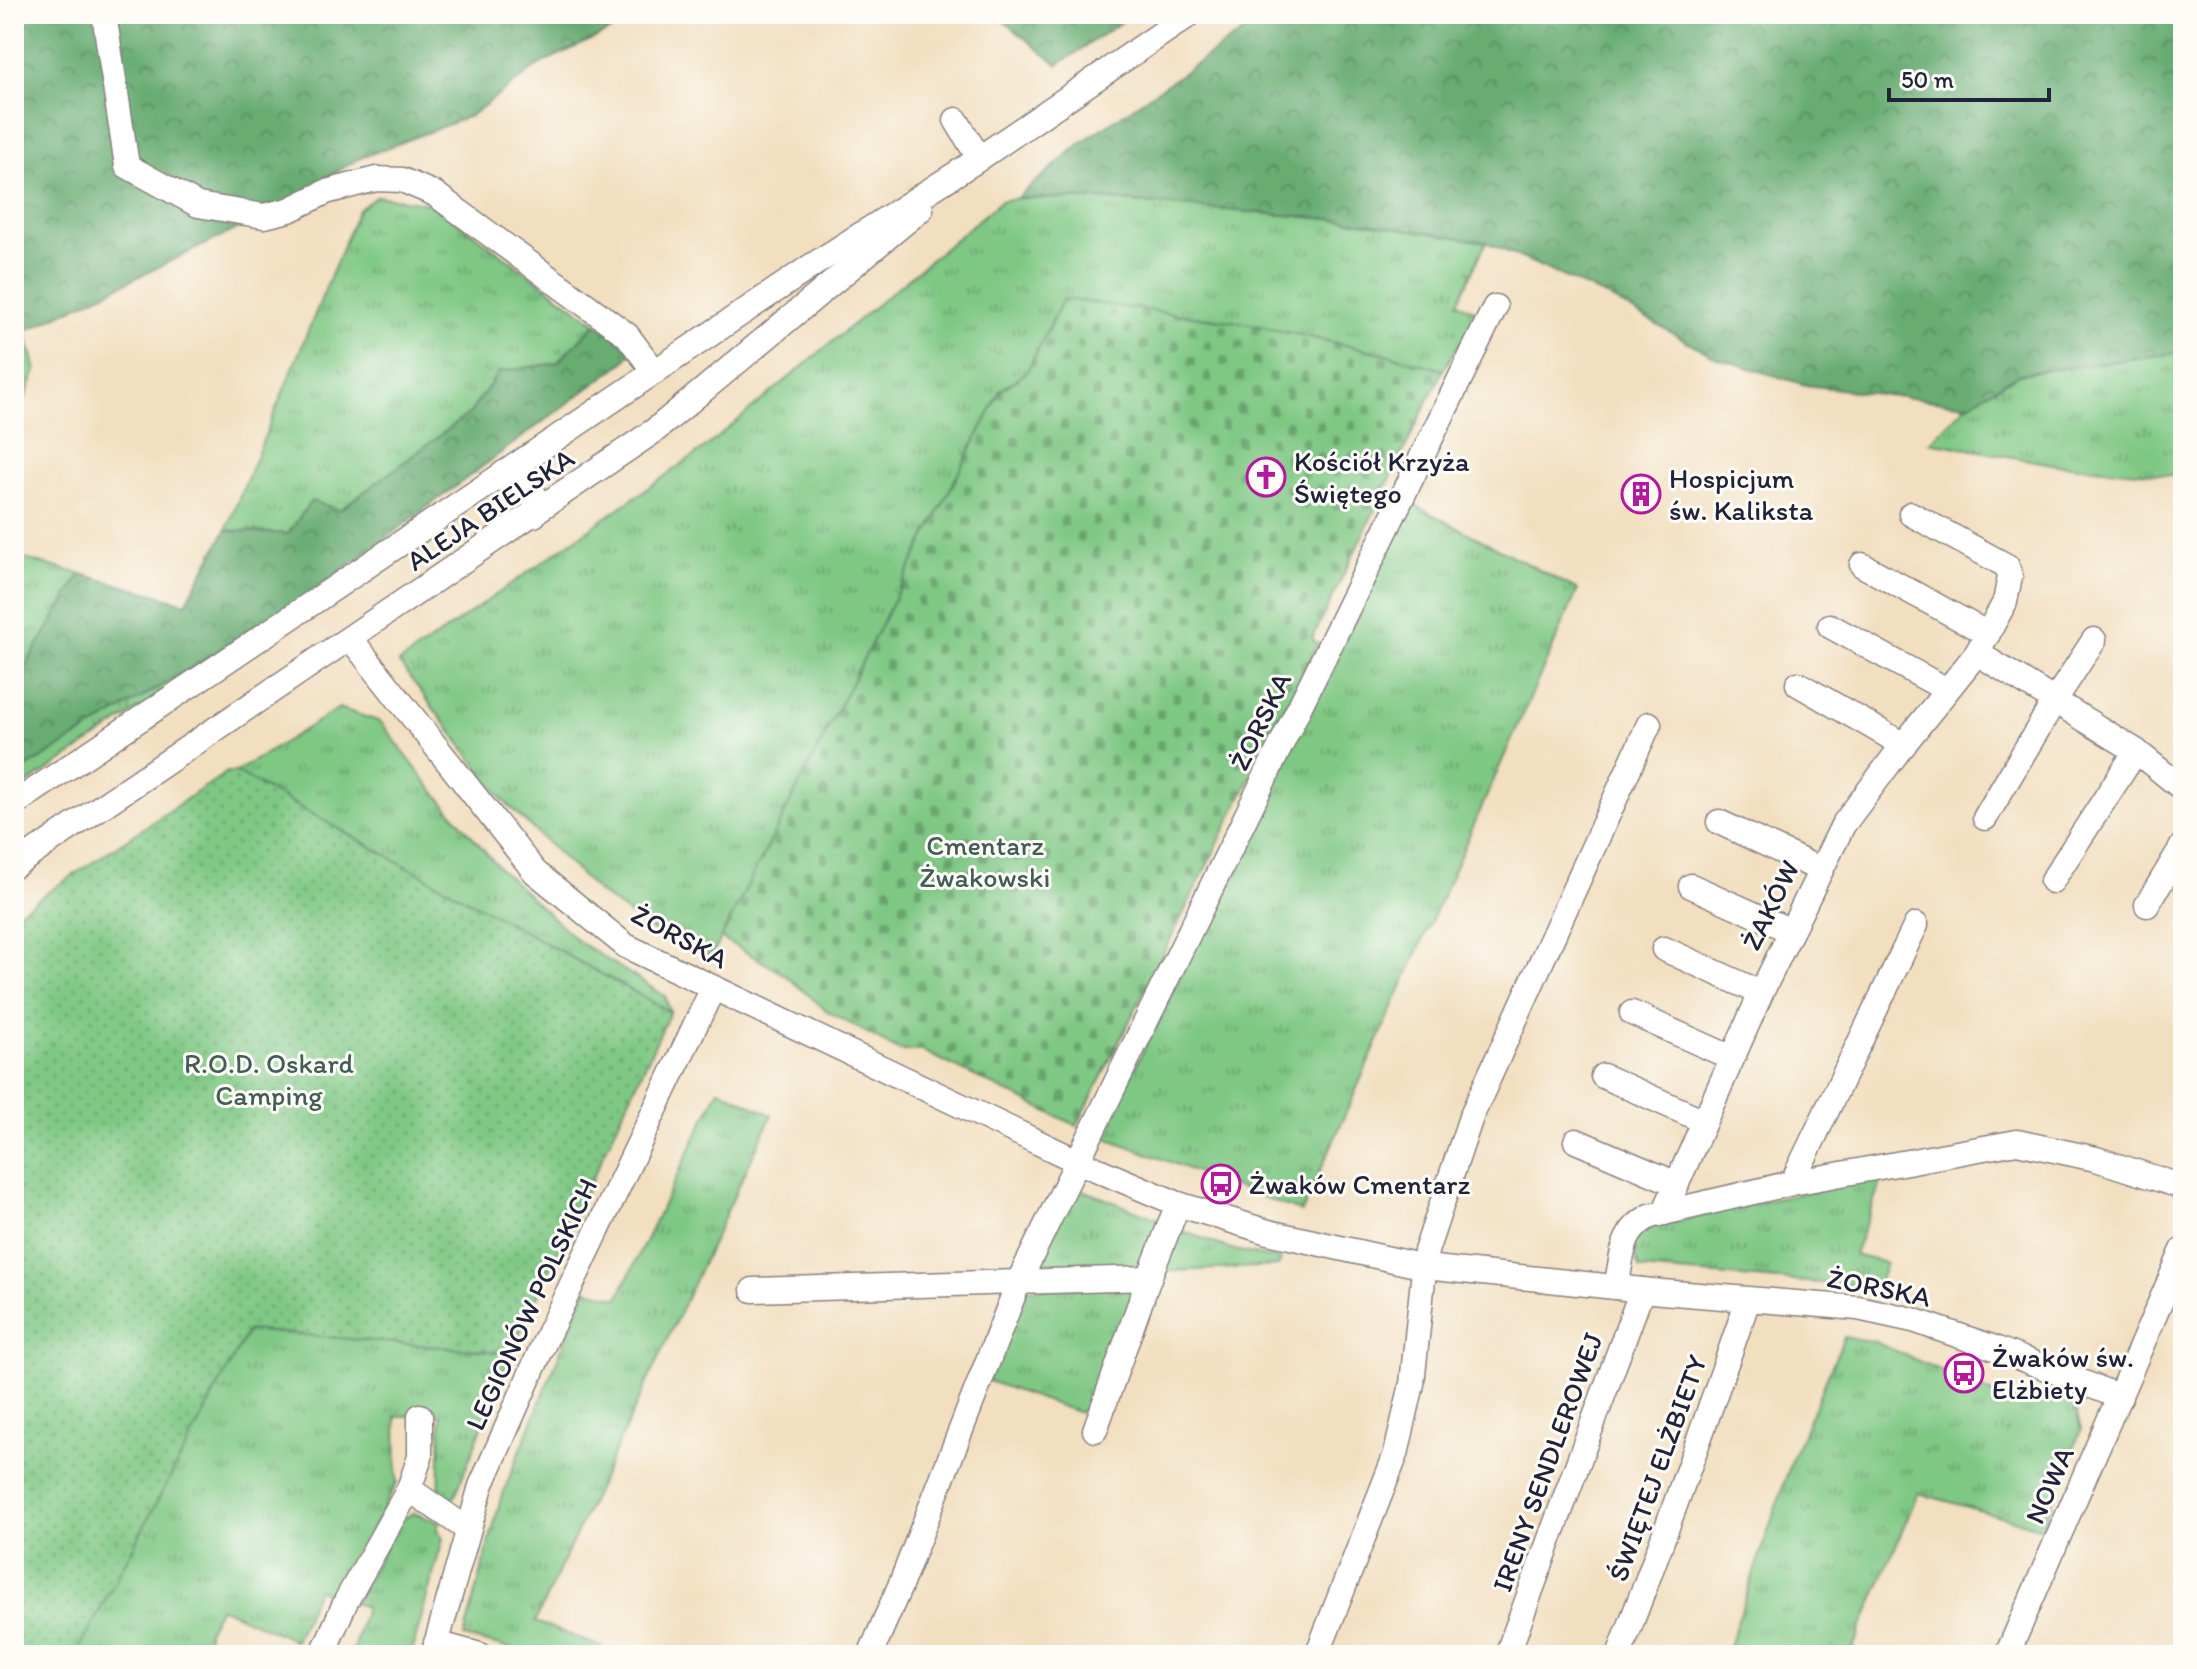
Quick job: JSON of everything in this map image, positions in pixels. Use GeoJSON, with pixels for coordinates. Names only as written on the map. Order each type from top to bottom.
{"type":"FeatureCollection","features":[{"type":"Feature","properties":{"kind":"street"},"geometry":{"type":"LineString","coordinates":[[104,14],[127,166],[198,205],[264,216],[289,210],[326,192],[376,179],[402,180],[435,194],[627,335],[655,372]]}},
{"type":"Feature","properties":{"kind":"street","name":"ALEJA BIELSKA"},"geometry":{"type":"LineString","coordinates":[[14,804],[1190,14]]}},
{"type":"Feature","properties":{"kind":"street"},"geometry":{"type":"LineString","coordinates":[[956,120],[975,161]]}},
{"type":"Feature","properties":{"kind":"street","name":"ALEJA BIELSKA"},"geometry":{"type":"LineString","coordinates":[[14,866],[654,431],[895,234],[975,161]]}},
{"type":"Feature","properties":{"kind":"street","name":"ŻORSKA"},"geometry":{"type":"LineString","coordinates":[[870,1655],[1019,1281],[1495,307]]}},
{"type":"Feature","properties":{"kind":"street"},"geometry":{"type":"LineString","coordinates":[[504,473],[518,474],[529,483],[535,497],[534,515]]}},
{"type":"Feature","properties":{"kind":"street","name":"ŻAKÓW"},"geometry":{"type":"LineString","coordinates":[[1664,1213],[1761,993],[1843,825],[1983,643],[2005,602],[2010,576],[2007,566],[1911,514]]}},
{"type":"Feature","properties":{"kind":"street"},"geometry":{"type":"LineString","coordinates":[[1862,565],[1983,643],[2055,700],[2136,751],[2183,789]]}},
{"type":"Feature","properties":{"kind":"street"},"geometry":{"type":"LineString","coordinates":[[1830,626],[1947,690]]}},
{"type":"Feature","properties":{"kind":"street","name":"ŻORSKA"},"geometry":{"type":"LineString","coordinates":[[351,639],[535,872],[626,946],[1077,1161],[1178,1204],[1268,1232],[1425,1267],[1642,1290],[1858,1308],[1913,1320],[2120,1397]]}},
{"type":"Feature","properties":{"kind":"street"},"geometry":{"type":"LineString","coordinates":[[1985,818],[2094,640]]}},
{"type":"Feature","properties":{"kind":"street"},"geometry":{"type":"LineString","coordinates":[[1798,684],[1904,745]]}},
{"type":"Feature","properties":{"kind":"street"},"geometry":{"type":"LineString","coordinates":[[1317,1655],[1396,1454],[1412,1384],[1426,1251],[1471,1117],[1649,724]]}},
{"type":"Feature","properties":{"kind":"street"},"geometry":{"type":"LineString","coordinates":[[2052,881],[2136,751]]}},
{"type":"Feature","properties":{"kind":"street"},"geometry":{"type":"LineString","coordinates":[[1719,822],[1821,870]]}},
{"type":"Feature","properties":{"kind":"street"},"geometry":{"type":"LineString","coordinates":[[2147,905],[2183,845]]}},
{"type":"Feature","properties":{"kind":"street"},"geometry":{"type":"LineString","coordinates":[[1691,886],[1791,931]]}},
{"type":"Feature","properties":{"kind":"street"},"geometry":{"type":"LineString","coordinates":[[1792,1183],[1916,925]]}},
{"type":"Feature","properties":{"kind":"street"},"geometry":{"type":"LineString","coordinates":[[1664,949],[1761,993]]}},
{"type":"Feature","properties":{"kind":"street","name":"LEGIONÓW POLSKICH"},"geometry":{"type":"LineString","coordinates":[[434,1649],[481,1486],[549,1332],[713,988]]}},
{"type":"Feature","properties":{"kind":"street"},"geometry":{"type":"LineString","coordinates":[[1632,1013],[1732,1058]]}},
{"type":"Feature","properties":{"kind":"street"},"geometry":{"type":"LineString","coordinates":[[1603,1076],[1704,1121]]}},
{"type":"Feature","properties":{"kind":"street"},"geometry":{"type":"LineString","coordinates":[[1576,1141],[1677,1184]]}},
{"type":"Feature","properties":{"kind":"street"},"geometry":{"type":"LineString","coordinates":[[1616,1287],[1628,1233],[1636,1223],[1664,1213],[1792,1183],[2017,1142],[2096,1159],[2183,1187]]}},
{"type":"Feature","properties":{"kind":"street"},"geometry":{"type":"LineString","coordinates":[[1095,1430],[1178,1204]]}},
{"type":"Feature","properties":{"kind":"street","name":"NOWA"},"geometry":{"type":"LineString","coordinates":[[2007,1655],[2183,1250]]}},
{"type":"Feature","properties":{"kind":"street"},"geometry":{"type":"LineString","coordinates":[[753,1290],[1149,1278]]}},
{"type":"Feature","properties":{"kind":"street","name":"IRENY SENDLEROWEJ"},"geometry":{"type":"LineString","coordinates":[[1507,1655],[1642,1290]]}},
{"type":"Feature","properties":{"kind":"street","name":"ŚWIĘTEJ ELŻBIETY"},"geometry":{"type":"LineString","coordinates":[[1619,1655],[1688,1474],[1748,1300]]}},
{"type":"Feature","properties":{"kind":"street","name":"LEGIONÓW POLSKICH"},"geometry":{"type":"LineString","coordinates":[[322,1655],[346,1601],[409,1489],[420,1457],[420,1416]]}},
{"type":"Feature","properties":{"kind":"street"},"geometry":{"type":"LineString","coordinates":[[409,1489],[467,1529]]}},
{"type":"Feature","properties":{"kind":"street"},"geometry":{"type":"LineString","coordinates":[[434,1649],[480,1655]]}},
{"type":"Feature","properties":{"kind":"green space"},"geometry":{"type":"Polygon","coordinates":[[[14,14],[645,14],[542,63],[470,116],[358,159],[264,216],[14,337],[14,14]]]}},
{"type":"Feature","properties":{"kind":"green space"},"geometry":{"type":"Polygon","coordinates":[[[995,14],[1133,14],[1058,65],[995,14]]]}},
{"type":"Feature","properties":{"kind":"green space"},"geometry":{"type":"Polygon","coordinates":[[[1269,14],[2183,14],[2183,352],[2019,374],[1967,405],[1806,385],[1717,358],[1606,296],[1486,242],[1355,221],[1099,199],[1017,198],[1082,142],[1269,14]]]}},
{"type":"Feature","properties":{"kind":"green space"},"geometry":{"type":"Polygon","coordinates":[[[377,196],[432,204],[596,323],[557,363],[499,372],[470,413],[340,510],[311,502],[288,534],[226,530],[358,210],[377,196]]]}},
{"type":"Feature","properties":{"kind":"green space"},"geometry":{"type":"Polygon","coordinates":[[[1017,198],[1099,199],[1355,221],[1486,242],[1458,303],[1479,312],[1443,370],[1386,354],[1245,323],[1063,299],[1027,372],[1001,390],[711,958],[653,931],[598,892],[504,801],[399,663],[706,447],[1001,201],[1017,198]]]}},
{"type":"Feature","properties":{"kind":"green space","name":"Cmentarz Żwakowski"},"geometry":{"type":"Polygon","coordinates":[[[1063,299],[1245,323],[1386,354],[1443,370],[1312,639],[1318,643],[1077,1126],[923,1051],[900,1051],[827,1011],[784,974],[721,938],[1001,390],[1027,372],[1063,299]]]}},
{"type":"Feature","properties":{"kind":"green space"},"geometry":{"type":"Polygon","coordinates":[[[596,323],[632,350],[625,361],[299,602],[14,775],[14,671],[21,673],[81,574],[186,603],[226,530],[288,534],[311,501],[340,510],[470,413],[499,372],[557,363],[596,323]]]}},
{"type":"Feature","properties":{"kind":"green space"},"geometry":{"type":"Polygon","coordinates":[[[26,331],[36,371],[14,424],[14,337],[26,331]]]}},
{"type":"Feature","properties":{"kind":"green space"},"geometry":{"type":"Polygon","coordinates":[[[2183,352],[2183,476],[2058,465],[1930,442],[1967,405],[2019,374],[2183,352]]]}},
{"type":"Feature","properties":{"kind":"green space"},"geometry":{"type":"Polygon","coordinates":[[[1412,504],[1578,590],[1302,1212],[1101,1136],[1412,504]]]}},
{"type":"Feature","properties":{"kind":"green space"},"geometry":{"type":"Polygon","coordinates":[[[14,556],[81,574],[21,674],[14,671],[14,556]]]}},
{"type":"Feature","properties":{"kind":"green space"},"geometry":{"type":"Polygon","coordinates":[[[299,602],[14,793],[14,775],[299,602]]]}},
{"type":"Feature","properties":{"kind":"green space"},"geometry":{"type":"Polygon","coordinates":[[[339,708],[381,722],[427,783],[501,870],[579,942],[665,996],[670,1012],[236,772],[339,708]]]}},
{"type":"Feature","properties":{"kind":"green space","name":"R.O.D. Oskard Camping"},"geometry":{"type":"Polygon","coordinates":[[[227,772],[236,772],[670,1012],[511,1353],[248,1330],[76,1655],[14,1655],[14,915],[227,772]]]}},
{"type":"Feature","properties":{"kind":"green space"},"geometry":{"type":"Polygon","coordinates":[[[719,1089],[772,1115],[535,1622],[604,1648],[601,1655],[515,1655],[515,1650],[464,1637],[501,1498],[586,1289],[618,1298],[719,1089]]]}},
{"type":"Feature","properties":{"kind":"green space"},"geometry":{"type":"Polygon","coordinates":[[[1884,1174],[1854,1255],[1886,1263],[1879,1283],[1845,1285],[1640,1269],[1636,1259],[1635,1245],[1641,1230],[1884,1174]]]}},
{"type":"Feature","properties":{"kind":"green space"},"geometry":{"type":"Polygon","coordinates":[[[1070,1185],[1166,1222],[1145,1272],[1029,1275],[1070,1185]]]}},
{"type":"Feature","properties":{"kind":"green space"},"geometry":{"type":"Polygon","coordinates":[[[1175,1228],[1230,1249],[1281,1260],[1278,1266],[1156,1272],[1175,1228]]]}},
{"type":"Feature","properties":{"kind":"green space"},"geometry":{"type":"Polygon","coordinates":[[[1138,1286],[1089,1416],[988,1381],[1025,1289],[1138,1286]]]}},
{"type":"Feature","properties":{"kind":"green space"},"geometry":{"type":"Polygon","coordinates":[[[248,1330],[511,1353],[455,1496],[446,1503],[439,1499],[441,1415],[396,1416],[397,1483],[336,1596],[317,1590],[295,1641],[220,1607],[207,1631],[210,1655],[76,1655],[248,1330]]]}},
{"type":"Feature","properties":{"kind":"green space"},"geometry":{"type":"Polygon","coordinates":[[[1844,1337],[1875,1342],[2003,1398],[2048,1395],[2075,1406],[2081,1430],[2042,1528],[1918,1493],[1850,1655],[1726,1655],[1793,1457],[1844,1337]]]}},
{"type":"Feature","properties":{"kind":"green space"},"geometry":{"type":"Polygon","coordinates":[[[413,1513],[439,1522],[437,1527],[443,1539],[411,1655],[352,1655],[365,1607],[354,1603],[400,1520],[413,1513]]]}},
{"type":"Feature","properties":{"kind":"place","name":"Kościół Krzyża Świętego"},"geometry":{"type":"Point","coordinates":[1266,477]}},
{"type":"Feature","properties":{"kind":"place","name":"Hospicjum św. Kaliksta"},"geometry":{"type":"Point","coordinates":[1641,494]}},
{"type":"Feature","properties":{"kind":"place","name":"Żwaków Cmentarz"},"geometry":{"type":"Point","coordinates":[1221,1184]}},
{"type":"Feature","properties":{"kind":"place","name":"Żwaków św. Elżbiety"},"geometry":{"type":"Point","coordinates":[1964,1373]}}]}
